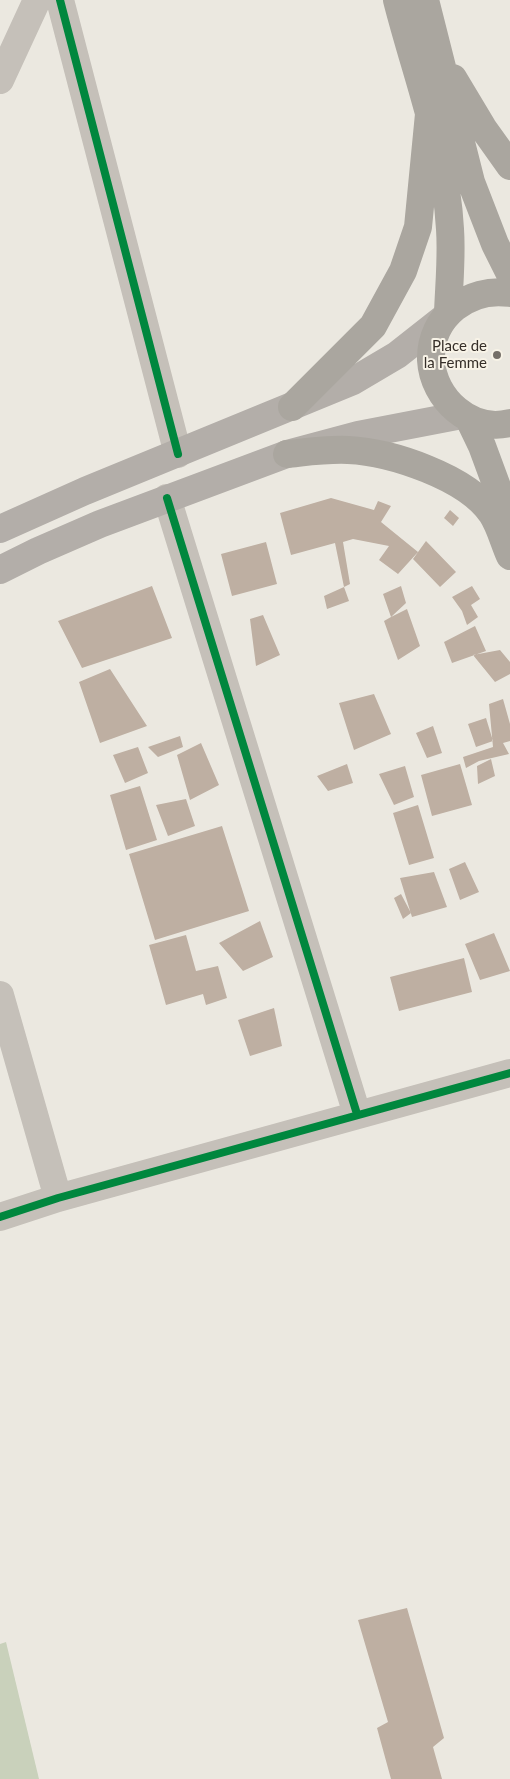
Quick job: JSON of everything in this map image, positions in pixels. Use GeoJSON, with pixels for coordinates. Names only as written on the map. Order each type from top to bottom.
{"type":"FeatureCollection","features":[{"type":"Feature","properties":{"kind":"highway"},"geometry":{"type":"LineString","coordinates":[[397,0],[429,114],[446,191],[450,228],[446,315],[433,345],[431,360],[435,381],[446,400],[466,417],[482,446],[510,522]]}},
{"type":"Feature","properties":{"kind":"highway"},"geometry":{"type":"LineString","coordinates":[[425,0],[471,182],[495,244],[510,274]]}},
{"type":"Feature","properties":{"kind":"highway"},"geometry":{"type":"LineString","coordinates":[[437,51],[483,128],[510,166]]}},
{"type":"Feature","properties":{"kind":"highway"},"geometry":{"type":"LineString","coordinates":[[292,407],[373,326],[403,271],[418,227],[429,114]]}},
{"type":"Feature","properties":{"kind":"highway"},"geometry":{"type":"LineString","coordinates":[[446,315],[460,302],[476,294],[492,292],[510,293]]}},
{"type":"Feature","properties":{"kind":"highway"},"geometry":{"type":"LineString","coordinates":[[466,417],[486,424],[510,423]]}},
{"type":"Feature","properties":{"kind":"highway"},"geometry":{"type":"LineString","coordinates":[[287,454],[349,450],[375,454],[425,469],[453,482],[478,498],[492,514],[510,556]]}},
{"type":"Feature","properties":{"kind":"main road"},"geometry":{"type":"LineString","coordinates":[[0,529],[77,494],[353,381],[378,367],[446,315]]}},
{"type":"Feature","properties":{"kind":"main road"},"geometry":{"type":"LineString","coordinates":[[0,570],[46,547],[167,498],[287,454],[358,435],[466,417]]}},
{"type":"Feature","properties":{"kind":"street"},"geometry":{"type":"LineString","coordinates":[[0,80],[37,0]]}},
{"type":"Feature","properties":{"kind":"street"},"geometry":{"type":"LineString","coordinates":[[60,0],[178,454]]}},
{"type":"Feature","properties":{"kind":"street"},"geometry":{"type":"LineString","coordinates":[[167,498],[357,1114]]}},
{"type":"Feature","properties":{"kind":"street"},"geometry":{"type":"LineString","coordinates":[[0,995],[58,1198]]}},
{"type":"Feature","properties":{"kind":"street"},"geometry":{"type":"LineString","coordinates":[[0,1217],[58,1198],[510,1073]]}},
{"type":"Feature","properties":{"kind":"green space"},"geometry":{"type":"Polygon","coordinates":[[[6,1642],[39,1779],[0,1779],[0,1644],[6,1642]]]}},
{"type":"Feature","properties":{"kind":"building"},"geometry":{"type":"Polygon","coordinates":[[[331,498],[374,510],[378,501],[391,506],[381,522],[418,552],[398,574],[379,560],[389,546],[353,539],[343,542],[350,584],[344,587],[335,543],[291,555],[280,513],[331,498]]]}},
{"type":"Feature","properties":{"kind":"building"},"geometry":{"type":"Polygon","coordinates":[[[450,510],[459,518],[453,526],[444,518],[450,510]]]}},
{"type":"Feature","properties":{"kind":"building"},"geometry":{"type":"Polygon","coordinates":[[[426,541],[456,572],[440,587],[413,559],[426,541]]]}},
{"type":"Feature","properties":{"kind":"building"},"geometry":{"type":"Polygon","coordinates":[[[266,542],[277,584],[232,596],[221,554],[266,542]]]}},
{"type":"Feature","properties":{"kind":"building"},"geometry":{"type":"Polygon","coordinates":[[[152,586],[172,638],[82,668],[58,621],[152,586]]]}},
{"type":"Feature","properties":{"kind":"building"},"geometry":{"type":"Polygon","coordinates":[[[401,586],[406,603],[391,617],[383,594],[401,586]]]}},
{"type":"Feature","properties":{"kind":"building"},"geometry":{"type":"Polygon","coordinates":[[[472,586],[480,599],[471,605],[478,617],[467,625],[462,611],[452,597],[472,586]]]}},
{"type":"Feature","properties":{"kind":"building"},"geometry":{"type":"Polygon","coordinates":[[[344,587],[349,601],[327,609],[324,596],[344,587]]]}},
{"type":"Feature","properties":{"kind":"building"},"geometry":{"type":"Polygon","coordinates":[[[407,609],[420,646],[398,660],[384,621],[407,609]]]}},
{"type":"Feature","properties":{"kind":"building"},"geometry":{"type":"Polygon","coordinates":[[[263,615],[280,655],[256,666],[250,619],[263,615]]]}},
{"type":"Feature","properties":{"kind":"building"},"geometry":{"type":"Polygon","coordinates":[[[475,626],[486,651],[452,663],[444,642],[475,626]]]}},
{"type":"Feature","properties":{"kind":"building"},"geometry":{"type":"Polygon","coordinates":[[[500,650],[510,662],[510,674],[495,682],[473,655],[500,650]]]}},
{"type":"Feature","properties":{"kind":"building"},"geometry":{"type":"Polygon","coordinates":[[[110,669],[147,726],[100,743],[79,682],[110,669]]]}},
{"type":"Feature","properties":{"kind":"building"},"geometry":{"type":"Polygon","coordinates":[[[374,694],[391,734],[354,750],[339,703],[374,694]]]}},
{"type":"Feature","properties":{"kind":"building"},"geometry":{"type":"Polygon","coordinates":[[[503,699],[510,724],[510,741],[503,743],[509,754],[479,761],[466,768],[463,757],[493,747],[489,704],[503,699]]]}},
{"type":"Feature","properties":{"kind":"building"},"geometry":{"type":"Polygon","coordinates":[[[486,718],[493,741],[476,747],[468,724],[486,718]]]}},
{"type":"Feature","properties":{"kind":"building"},"geometry":{"type":"Polygon","coordinates":[[[433,726],[442,753],[427,758],[416,733],[433,726]]]}},
{"type":"Feature","properties":{"kind":"building"},"geometry":{"type":"Polygon","coordinates":[[[180,736],[183,747],[158,757],[148,747],[180,736]]]}},
{"type":"Feature","properties":{"kind":"building"},"geometry":{"type":"Polygon","coordinates":[[[201,743],[219,785],[190,800],[177,755],[201,743]]]}},
{"type":"Feature","properties":{"kind":"building"},"geometry":{"type":"Polygon","coordinates":[[[138,747],[148,773],[125,783],[113,755],[138,747]]]}},
{"type":"Feature","properties":{"kind":"building"},"geometry":{"type":"Polygon","coordinates":[[[491,759],[495,776],[478,784],[477,766],[491,759]]]}},
{"type":"Feature","properties":{"kind":"building"},"geometry":{"type":"Polygon","coordinates":[[[347,764],[353,783],[328,791],[317,776],[347,764]]]}},
{"type":"Feature","properties":{"kind":"building"},"geometry":{"type":"Polygon","coordinates":[[[460,764],[472,805],[432,816],[421,775],[460,764]]]}},
{"type":"Feature","properties":{"kind":"building"},"geometry":{"type":"Polygon","coordinates":[[[405,766],[414,797],[394,805],[379,774],[405,766]]]}},
{"type":"Feature","properties":{"kind":"building"},"geometry":{"type":"Polygon","coordinates":[[[140,786],[157,840],[126,850],[110,795],[140,786]]]}},
{"type":"Feature","properties":{"kind":"building"},"geometry":{"type":"Polygon","coordinates":[[[186,799],[195,826],[168,836],[156,805],[186,799]]]}},
{"type":"Feature","properties":{"kind":"building"},"geometry":{"type":"Polygon","coordinates":[[[418,805],[434,858],[409,865],[393,813],[418,805]]]}},
{"type":"Feature","properties":{"kind":"building"},"geometry":{"type":"Polygon","coordinates":[[[222,826],[249,911],[155,940],[129,854],[222,826]]]}},
{"type":"Feature","properties":{"kind":"building"},"geometry":{"type":"Polygon","coordinates":[[[465,862],[479,892],[460,900],[449,869],[465,862]]]}},
{"type":"Feature","properties":{"kind":"building"},"geometry":{"type":"Polygon","coordinates":[[[434,872],[447,907],[412,917],[400,878],[434,872]]]}},
{"type":"Feature","properties":{"kind":"building"},"geometry":{"type":"Polygon","coordinates":[[[401,894],[411,913],[403,919],[394,898],[401,894]]]}},
{"type":"Feature","properties":{"kind":"building"},"geometry":{"type":"Polygon","coordinates":[[[260,921],[273,957],[243,971],[219,943],[260,921]]]}},
{"type":"Feature","properties":{"kind":"building"},"geometry":{"type":"Polygon","coordinates":[[[494,933],[510,971],[480,980],[465,944],[494,933]]]}},
{"type":"Feature","properties":{"kind":"building"},"geometry":{"type":"Polygon","coordinates":[[[186,935],[196,971],[218,966],[227,998],[206,1005],[203,994],[166,1005],[149,945],[186,935]]]}},
{"type":"Feature","properties":{"kind":"building"},"geometry":{"type":"Polygon","coordinates":[[[464,958],[472,992],[399,1011],[390,977],[464,958]]]}},
{"type":"Feature","properties":{"kind":"building"},"geometry":{"type":"Polygon","coordinates":[[[274,1008],[282,1046],[250,1056],[238,1020],[274,1008]]]}},
{"type":"Feature","properties":{"kind":"building"},"geometry":{"type":"Polygon","coordinates":[[[407,1608],[444,1738],[433,1747],[442,1779],[391,1779],[377,1728],[388,1722],[358,1620],[407,1608]]]}},
{"type":"Feature","properties":{"kind":"cycle path"},"geometry":{"type":"LineString","coordinates":[[60,0],[178,454]]}},
{"type":"Feature","properties":{"kind":"cycle path"},"geometry":{"type":"LineString","coordinates":[[167,498],[357,1114]]}},
{"type":"Feature","properties":{"kind":"cycle path"},"geometry":{"type":"LineString","coordinates":[[0,1217],[58,1198],[510,1073]]}},
{"type":"Feature","properties":{"kind":"place","name":"Place de la Femme"},"geometry":{"type":"Point","coordinates":[497,355]}}]}
